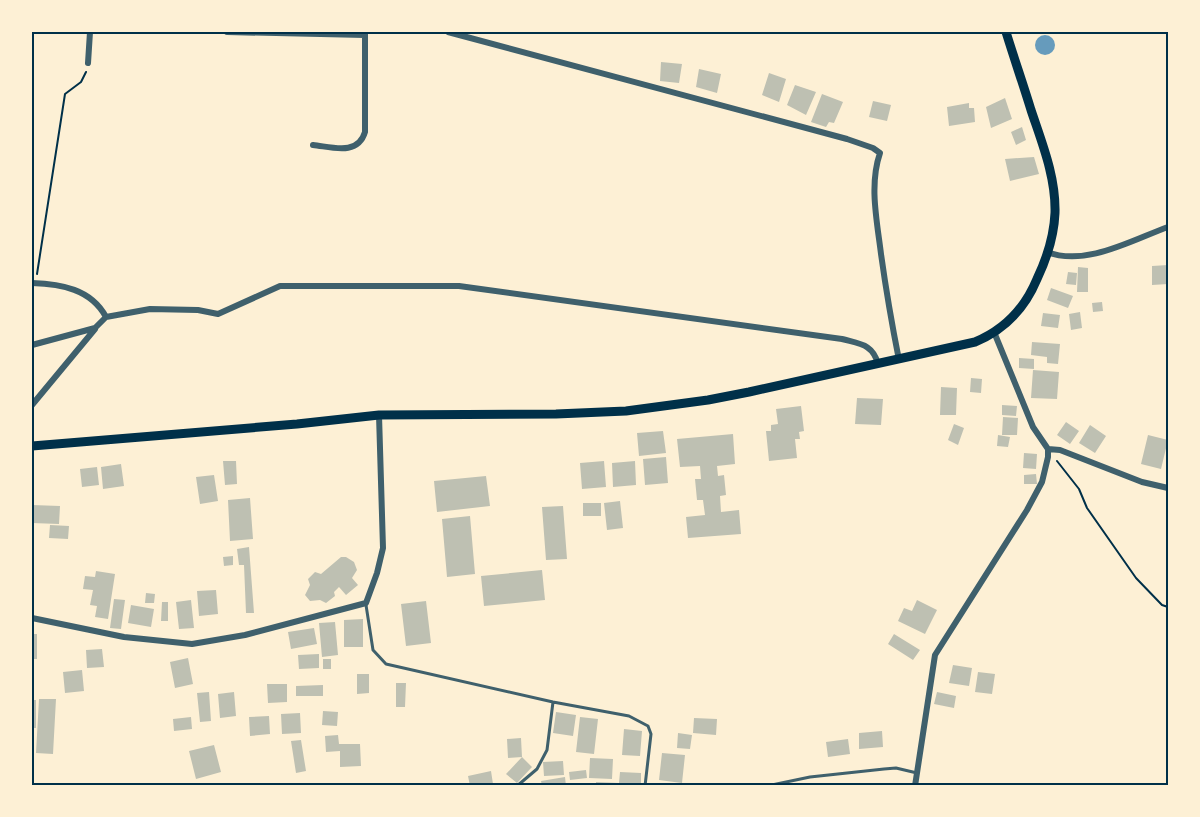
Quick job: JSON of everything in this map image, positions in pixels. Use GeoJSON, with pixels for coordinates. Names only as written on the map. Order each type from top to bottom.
{"type":"FeatureCollection","features":[{"type":"Feature","properties":{"kind":"main road"},"geometry":{"type":"LineString","coordinates":[[32,446],[379,416],[626,411],[708,400],[975,342],[994,333],[1026,302],[1042,269],[1053,231],[1055,212],[1050,172],[1006,32]]}},
{"type":"Feature","properties":{"kind":"street"},"geometry":{"type":"LineString","coordinates":[[88,63],[90,32]]}},
{"type":"Feature","properties":{"kind":"street"},"geometry":{"type":"LineString","coordinates":[[227,32],[365,33],[365,132],[363,138],[360,144],[348,148],[313,145]]}},
{"type":"Feature","properties":{"kind":"street"},"geometry":{"type":"LineString","coordinates":[[448,32],[836,136],[873,148],[880,153],[876,163],[874,198],[885,285],[898,360]]}},
{"type":"Feature","properties":{"kind":"street"},"geometry":{"type":"LineString","coordinates":[[1047,252],[1057,256],[1082,256],[1106,250],[1168,227]]}},
{"type":"Feature","properties":{"kind":"street"},"geometry":{"type":"LineString","coordinates":[[34,283],[69,287],[83,293],[102,308],[106,317]]}},
{"type":"Feature","properties":{"kind":"street"},"geometry":{"type":"LineString","coordinates":[[32,405],[106,317],[150,309],[198,310],[218,314],[280,286],[459,286],[842,339],[866,346],[875,353],[879,364]]}},
{"type":"Feature","properties":{"kind":"street"},"geometry":{"type":"LineString","coordinates":[[32,345],[96,328]]}},
{"type":"Feature","properties":{"kind":"street"},"geometry":{"type":"LineString","coordinates":[[915,786],[935,655],[1027,510],[1042,482],[1048,449],[1033,427],[994,333]]}},
{"type":"Feature","properties":{"kind":"street"},"geometry":{"type":"LineString","coordinates":[[32,618],[124,637],[192,644],[245,635],[366,603],[383,548],[379,416]]}},
{"type":"Feature","properties":{"kind":"street"},"geometry":{"type":"LineString","coordinates":[[1048,449],[1060,450],[1142,482],[1168,488]]}},
{"type":"Feature","properties":{"kind":"lane"},"geometry":{"type":"LineString","coordinates":[[366,603],[373,650],[386,664],[553,702],[629,716],[648,726],[651,734],[645,786]]}},
{"type":"Feature","properties":{"kind":"lane"},"geometry":{"type":"LineString","coordinates":[[517,786],[537,769],[547,750],[553,702]]}},
{"type":"Feature","properties":{"kind":"lane"},"geometry":{"type":"LineString","coordinates":[[767,786],[810,777],[884,769],[896,768],[916,773]]}},
{"type":"Feature","properties":{"kind":"path"},"geometry":{"type":"LineString","coordinates":[[34,283],[65,94],[81,82],[88,63]]}},
{"type":"Feature","properties":{"kind":"path"},"geometry":{"type":"LineString","coordinates":[[1048,449],[1078,489],[1087,508],[1136,578],[1162,605],[1168,608]]}},
{"type":"Feature","properties":{"kind":"water"},"geometry":{"type":"Polygon","coordinates":[[[1045,35],[1052,38],[1055,45],[1052,52],[1045,55],[1038,52],[1035,45],[1038,38],[1045,35]]]}},
{"type":"Feature","properties":{"kind":"building"},"geometry":{"type":"Polygon","coordinates":[[[661,62],[682,64],[679,83],[660,81],[661,62]]]}},
{"type":"Feature","properties":{"kind":"building"},"geometry":{"type":"Polygon","coordinates":[[[699,69],[721,74],[717,93],[696,87],[699,69]]]}},
{"type":"Feature","properties":{"kind":"building"},"geometry":{"type":"Polygon","coordinates":[[[769,73],[786,79],[779,102],[762,95],[769,73]]]}},
{"type":"Feature","properties":{"kind":"building"},"geometry":{"type":"Polygon","coordinates":[[[795,85],[816,92],[806,115],[787,105],[795,85]]]}},
{"type":"Feature","properties":{"kind":"building"},"geometry":{"type":"Polygon","coordinates":[[[822,94],[843,102],[834,123],[829,122],[826,127],[811,122],[822,94]]]}},
{"type":"Feature","properties":{"kind":"building"},"geometry":{"type":"Polygon","coordinates":[[[1005,98],[1012,119],[991,128],[986,107],[1005,98]]]}},
{"type":"Feature","properties":{"kind":"building"},"geometry":{"type":"Polygon","coordinates":[[[873,101],[891,105],[887,121],[869,117],[873,101]]]}},
{"type":"Feature","properties":{"kind":"building"},"geometry":{"type":"Polygon","coordinates":[[[969,103],[969,108],[974,108],[975,122],[949,126],[947,107],[969,103]]]}},
{"type":"Feature","properties":{"kind":"building"},"geometry":{"type":"Polygon","coordinates":[[[1022,127],[1026,140],[1016,145],[1011,132],[1022,127]]]}},
{"type":"Feature","properties":{"kind":"building"},"geometry":{"type":"Polygon","coordinates":[[[1034,157],[1039,174],[1010,181],[1005,159],[1034,157]]]}},
{"type":"Feature","properties":{"kind":"building"},"geometry":{"type":"Polygon","coordinates":[[[1168,265],[1168,284],[1152,285],[1152,266],[1168,265]]]}},
{"type":"Feature","properties":{"kind":"building"},"geometry":{"type":"Polygon","coordinates":[[[1078,267],[1088,268],[1088,292],[1077,292],[1078,267]]]}},
{"type":"Feature","properties":{"kind":"building"},"geometry":{"type":"Polygon","coordinates":[[[1068,272],[1077,273],[1076,285],[1066,284],[1068,272]]]}},
{"type":"Feature","properties":{"kind":"building"},"geometry":{"type":"Polygon","coordinates":[[[1051,288],[1073,296],[1068,308],[1047,300],[1051,288]]]}},
{"type":"Feature","properties":{"kind":"building"},"geometry":{"type":"Polygon","coordinates":[[[1102,302],[1103,311],[1093,312],[1092,303],[1102,302]]]}},
{"type":"Feature","properties":{"kind":"building"},"geometry":{"type":"Polygon","coordinates":[[[1080,312],[1082,328],[1071,330],[1069,314],[1080,312]]]}},
{"type":"Feature","properties":{"kind":"building"},"geometry":{"type":"Polygon","coordinates":[[[1043,313],[1060,315],[1058,328],[1041,326],[1043,313]]]}},
{"type":"Feature","properties":{"kind":"building"},"geometry":{"type":"Polygon","coordinates":[[[1032,342],[1060,344],[1058,364],[1047,363],[1047,357],[1031,355],[1032,342]]]}},
{"type":"Feature","properties":{"kind":"building"},"geometry":{"type":"Polygon","coordinates":[[[1019,358],[1034,359],[1034,369],[1019,368],[1019,358]]]}},
{"type":"Feature","properties":{"kind":"building"},"geometry":{"type":"Polygon","coordinates":[[[1033,370],[1059,372],[1057,399],[1031,398],[1033,370]]]}},
{"type":"Feature","properties":{"kind":"building"},"geometry":{"type":"Polygon","coordinates":[[[971,378],[982,379],[981,393],[970,392],[971,378]]]}},
{"type":"Feature","properties":{"kind":"building"},"geometry":{"type":"Polygon","coordinates":[[[941,387],[957,388],[956,415],[940,415],[941,387]]]}},
{"type":"Feature","properties":{"kind":"building"},"geometry":{"type":"Polygon","coordinates":[[[857,398],[883,399],[881,425],[855,424],[857,398]]]}},
{"type":"Feature","properties":{"kind":"building"},"geometry":{"type":"Polygon","coordinates":[[[1002,405],[1017,406],[1016,416],[1002,415],[1002,405]]]}},
{"type":"Feature","properties":{"kind":"building"},"geometry":{"type":"Polygon","coordinates":[[[801,406],[804,431],[799,432],[800,439],[795,439],[797,458],[769,461],[766,431],[771,431],[771,425],[778,424],[776,409],[801,406]]]}},
{"type":"Feature","properties":{"kind":"building"},"geometry":{"type":"Polygon","coordinates":[[[1003,417],[1018,418],[1017,435],[1002,435],[1003,417]]]}},
{"type":"Feature","properties":{"kind":"building"},"geometry":{"type":"Polygon","coordinates":[[[1066,422],[1079,431],[1070,444],[1057,435],[1066,422]]]}},
{"type":"Feature","properties":{"kind":"building"},"geometry":{"type":"Polygon","coordinates":[[[954,424],[964,428],[958,445],[948,440],[954,424]]]}},
{"type":"Feature","properties":{"kind":"building"},"geometry":{"type":"Polygon","coordinates":[[[1090,425],[1106,436],[1095,453],[1079,443],[1090,425]]]}},
{"type":"Feature","properties":{"kind":"building"},"geometry":{"type":"Polygon","coordinates":[[[663,431],[666,453],[639,456],[637,433],[663,431]]]}},
{"type":"Feature","properties":{"kind":"building"},"geometry":{"type":"Polygon","coordinates":[[[733,434],[735,464],[717,466],[718,476],[724,475],[726,495],[720,496],[721,512],[739,510],[741,534],[688,538],[686,517],[705,515],[703,500],[697,500],[695,479],[701,479],[700,466],[680,467],[677,439],[733,434]]]}},
{"type":"Feature","properties":{"kind":"building"},"geometry":{"type":"Polygon","coordinates":[[[998,435],[1010,437],[1008,447],[997,446],[998,435]]]}},
{"type":"Feature","properties":{"kind":"building"},"geometry":{"type":"Polygon","coordinates":[[[1148,435],[1168,440],[1161,469],[1141,464],[1148,435]]]}},
{"type":"Feature","properties":{"kind":"building"},"geometry":{"type":"Polygon","coordinates":[[[1024,453],[1037,454],[1036,469],[1023,468],[1024,453]]]}},
{"type":"Feature","properties":{"kind":"building"},"geometry":{"type":"Polygon","coordinates":[[[666,457],[668,483],[645,485],[643,459],[666,457]]]}},
{"type":"Feature","properties":{"kind":"building"},"geometry":{"type":"Polygon","coordinates":[[[223,461],[236,461],[237,484],[225,485],[223,461]]]}},
{"type":"Feature","properties":{"kind":"building"},"geometry":{"type":"Polygon","coordinates":[[[604,461],[606,487],[582,489],[580,463],[604,461]]]}},
{"type":"Feature","properties":{"kind":"building"},"geometry":{"type":"Polygon","coordinates":[[[635,461],[636,485],[613,487],[612,463],[635,461]]]}},
{"type":"Feature","properties":{"kind":"building"},"geometry":{"type":"Polygon","coordinates":[[[121,464],[124,486],[103,489],[101,467],[121,464]]]}},
{"type":"Feature","properties":{"kind":"building"},"geometry":{"type":"Polygon","coordinates":[[[97,467],[99,485],[82,487],[80,469],[97,467]]]}},
{"type":"Feature","properties":{"kind":"building"},"geometry":{"type":"Polygon","coordinates":[[[1036,474],[1037,484],[1024,484],[1024,475],[1036,474]]]}},
{"type":"Feature","properties":{"kind":"building"},"geometry":{"type":"Polygon","coordinates":[[[214,475],[218,501],[200,504],[196,477],[214,475]]]}},
{"type":"Feature","properties":{"kind":"building"},"geometry":{"type":"Polygon","coordinates":[[[486,476],[490,506],[437,512],[434,481],[486,476]]]}},
{"type":"Feature","properties":{"kind":"building"},"geometry":{"type":"Polygon","coordinates":[[[250,498],[253,539],[230,541],[228,500],[250,498]]]}},
{"type":"Feature","properties":{"kind":"building"},"geometry":{"type":"Polygon","coordinates":[[[620,501],[623,528],[607,530],[604,503],[620,501]]]}},
{"type":"Feature","properties":{"kind":"building"},"geometry":{"type":"Polygon","coordinates":[[[583,503],[601,503],[601,516],[583,516],[583,503]]]}},
{"type":"Feature","properties":{"kind":"building"},"geometry":{"type":"Polygon","coordinates":[[[32,505],[60,506],[59,524],[32,523],[32,505]]]}},
{"type":"Feature","properties":{"kind":"building"},"geometry":{"type":"Polygon","coordinates":[[[563,506],[567,559],[546,560],[542,507],[563,506]]]}},
{"type":"Feature","properties":{"kind":"building"},"geometry":{"type":"Polygon","coordinates":[[[470,516],[475,574],[447,577],[442,519],[470,516]]]}},
{"type":"Feature","properties":{"kind":"building"},"geometry":{"type":"Polygon","coordinates":[[[50,525],[69,526],[68,539],[49,538],[50,525]]]}},
{"type":"Feature","properties":{"kind":"building"},"geometry":{"type":"Polygon","coordinates":[[[249,547],[254,613],[246,613],[244,565],[239,565],[237,549],[249,547]]]}},
{"type":"Feature","properties":{"kind":"building"},"geometry":{"type":"Polygon","coordinates":[[[233,556],[233,565],[224,566],[223,557],[233,556]]]}},
{"type":"Feature","properties":{"kind":"building"},"geometry":{"type":"Polygon","coordinates":[[[341,557],[354,562],[357,570],[352,578],[358,585],[346,595],[339,587],[334,592],[335,596],[326,603],[320,600],[310,601],[305,595],[310,585],[308,579],[315,572],[321,574],[341,557]]]}},
{"type":"Feature","properties":{"kind":"building"},"geometry":{"type":"Polygon","coordinates":[[[542,570],[545,600],[484,606],[481,576],[542,570]]]}},
{"type":"Feature","properties":{"kind":"building"},"geometry":{"type":"Polygon","coordinates":[[[96,571],[115,574],[108,619],[95,617],[97,606],[90,605],[93,590],[83,589],[85,576],[95,577],[96,571]]]}},
{"type":"Feature","properties":{"kind":"building"},"geometry":{"type":"Polygon","coordinates":[[[216,590],[218,614],[199,616],[197,591],[216,590]]]}},
{"type":"Feature","properties":{"kind":"building"},"geometry":{"type":"Polygon","coordinates":[[[146,593],[155,594],[154,603],[145,603],[146,593]]]}},
{"type":"Feature","properties":{"kind":"building"},"geometry":{"type":"Polygon","coordinates":[[[114,599],[125,600],[121,629],[110,628],[114,599]]]}},
{"type":"Feature","properties":{"kind":"building"},"geometry":{"type":"Polygon","coordinates":[[[191,600],[194,628],[179,629],[176,602],[191,600]]]}},
{"type":"Feature","properties":{"kind":"building"},"geometry":{"type":"Polygon","coordinates":[[[917,600],[937,610],[925,634],[898,621],[904,608],[912,611],[917,600]]]}},
{"type":"Feature","properties":{"kind":"building"},"geometry":{"type":"Polygon","coordinates":[[[426,601],[431,643],[406,646],[401,604],[426,601]]]}},
{"type":"Feature","properties":{"kind":"building"},"geometry":{"type":"Polygon","coordinates":[[[162,602],[168,602],[168,621],[161,621],[162,602]]]}},
{"type":"Feature","properties":{"kind":"building"},"geometry":{"type":"Polygon","coordinates":[[[131,605],[154,609],[151,627],[128,623],[131,605]]]}},
{"type":"Feature","properties":{"kind":"building"},"geometry":{"type":"Polygon","coordinates":[[[363,619],[363,647],[344,647],[344,620],[363,619]]]}},
{"type":"Feature","properties":{"kind":"building"},"geometry":{"type":"Polygon","coordinates":[[[335,622],[338,655],[322,657],[319,623],[335,622]]]}},
{"type":"Feature","properties":{"kind":"building"},"geometry":{"type":"Polygon","coordinates":[[[314,628],[317,644],[291,649],[288,632],[314,628]]]}},
{"type":"Feature","properties":{"kind":"building"},"geometry":{"type":"Polygon","coordinates":[[[32,634],[37,634],[37,659],[32,659],[32,634]]]}},
{"type":"Feature","properties":{"kind":"building"},"geometry":{"type":"Polygon","coordinates":[[[894,634],[920,650],[913,660],[888,644],[894,634]]]}},
{"type":"Feature","properties":{"kind":"building"},"geometry":{"type":"Polygon","coordinates":[[[102,649],[104,667],[87,668],[86,650],[102,649]]]}},
{"type":"Feature","properties":{"kind":"building"},"geometry":{"type":"Polygon","coordinates":[[[319,654],[319,668],[299,669],[298,655],[319,654]]]}},
{"type":"Feature","properties":{"kind":"building"},"geometry":{"type":"Polygon","coordinates":[[[188,658],[193,684],[175,688],[170,662],[188,658]]]}},
{"type":"Feature","properties":{"kind":"building"},"geometry":{"type":"Polygon","coordinates":[[[323,659],[331,659],[331,669],[323,669],[323,659]]]}},
{"type":"Feature","properties":{"kind":"building"},"geometry":{"type":"Polygon","coordinates":[[[953,665],[972,668],[969,686],[949,683],[953,665]]]}},
{"type":"Feature","properties":{"kind":"building"},"geometry":{"type":"Polygon","coordinates":[[[82,670],[84,691],[65,693],[63,672],[82,670]]]}},
{"type":"Feature","properties":{"kind":"building"},"geometry":{"type":"Polygon","coordinates":[[[978,672],[995,674],[992,694],[975,692],[978,672]]]}},
{"type":"Feature","properties":{"kind":"building"},"geometry":{"type":"Polygon","coordinates":[[[357,674],[369,674],[369,693],[357,694],[357,674]]]}},
{"type":"Feature","properties":{"kind":"building"},"geometry":{"type":"Polygon","coordinates":[[[396,683],[406,683],[405,707],[396,707],[396,683]]]}},
{"type":"Feature","properties":{"kind":"building"},"geometry":{"type":"Polygon","coordinates":[[[267,684],[287,684],[287,702],[268,703],[267,684]]]}},
{"type":"Feature","properties":{"kind":"building"},"geometry":{"type":"Polygon","coordinates":[[[323,685],[323,696],[296,696],[296,686],[323,685]]]}},
{"type":"Feature","properties":{"kind":"building"},"geometry":{"type":"Polygon","coordinates":[[[209,692],[211,721],[200,722],[197,693],[209,692]]]}},
{"type":"Feature","properties":{"kind":"building"},"geometry":{"type":"Polygon","coordinates":[[[234,692],[236,716],[220,718],[218,694],[234,692]]]}},
{"type":"Feature","properties":{"kind":"building"},"geometry":{"type":"Polygon","coordinates":[[[937,692],[956,696],[954,708],[934,704],[937,692]]]}},
{"type":"Feature","properties":{"kind":"building"},"geometry":{"type":"Polygon","coordinates":[[[39,699],[56,699],[53,754],[36,753],[39,699]]]}},
{"type":"Feature","properties":{"kind":"building"},"geometry":{"type":"Polygon","coordinates":[[[32,700],[36,700],[36,728],[32,728],[32,700]]]}},
{"type":"Feature","properties":{"kind":"building"},"geometry":{"type":"Polygon","coordinates":[[[323,711],[338,712],[337,726],[322,725],[323,711]]]}},
{"type":"Feature","properties":{"kind":"building"},"geometry":{"type":"Polygon","coordinates":[[[556,712],[576,715],[573,736],[553,733],[556,712]]]}},
{"type":"Feature","properties":{"kind":"building"},"geometry":{"type":"Polygon","coordinates":[[[300,713],[301,733],[282,734],[281,714],[300,713]]]}},
{"type":"Feature","properties":{"kind":"building"},"geometry":{"type":"Polygon","coordinates":[[[269,716],[270,734],[250,736],[249,717],[269,716]]]}},
{"type":"Feature","properties":{"kind":"building"},"geometry":{"type":"Polygon","coordinates":[[[191,717],[192,729],[174,731],[173,719],[191,717]]]}},
{"type":"Feature","properties":{"kind":"building"},"geometry":{"type":"Polygon","coordinates":[[[580,717],[598,719],[594,754],[576,752],[580,717]]]}},
{"type":"Feature","properties":{"kind":"building"},"geometry":{"type":"Polygon","coordinates":[[[694,718],[717,719],[716,735],[693,733],[694,718]]]}},
{"type":"Feature","properties":{"kind":"building"},"geometry":{"type":"Polygon","coordinates":[[[624,729],[642,731],[640,756],[622,755],[624,729]]]}},
{"type":"Feature","properties":{"kind":"building"},"geometry":{"type":"Polygon","coordinates":[[[882,731],[883,747],[859,749],[859,733],[882,731]]]}},
{"type":"Feature","properties":{"kind":"building"},"geometry":{"type":"Polygon","coordinates":[[[678,733],[692,735],[690,749],[677,748],[678,733]]]}},
{"type":"Feature","properties":{"kind":"building"},"geometry":{"type":"Polygon","coordinates":[[[338,735],[339,744],[360,744],[361,766],[340,767],[340,751],[326,752],[325,736],[338,735]]]}},
{"type":"Feature","properties":{"kind":"building"},"geometry":{"type":"Polygon","coordinates":[[[521,738],[522,757],[508,758],[507,739],[521,738]]]}},
{"type":"Feature","properties":{"kind":"building"},"geometry":{"type":"Polygon","coordinates":[[[848,739],[850,754],[828,757],[826,742],[848,739]]]}},
{"type":"Feature","properties":{"kind":"building"},"geometry":{"type":"Polygon","coordinates":[[[301,740],[306,771],[296,773],[291,741],[301,740]]]}},
{"type":"Feature","properties":{"kind":"building"},"geometry":{"type":"Polygon","coordinates":[[[214,745],[221,772],[196,779],[189,751],[214,745]]]}},
{"type":"Feature","properties":{"kind":"building"},"geometry":{"type":"Polygon","coordinates":[[[662,753],[685,755],[682,783],[659,780],[662,753]]]}},
{"type":"Feature","properties":{"kind":"building"},"geometry":{"type":"Polygon","coordinates":[[[522,757],[532,767],[517,783],[506,774],[522,757]]]}},
{"type":"Feature","properties":{"kind":"building"},"geometry":{"type":"Polygon","coordinates":[[[590,758],[613,759],[612,779],[589,778],[590,758]]]}},
{"type":"Feature","properties":{"kind":"building"},"geometry":{"type":"Polygon","coordinates":[[[563,761],[564,775],[544,776],[543,762],[563,761]]]}},
{"type":"Feature","properties":{"kind":"building"},"geometry":{"type":"Polygon","coordinates":[[[586,770],[587,778],[570,780],[569,772],[586,770]]]}},
{"type":"Feature","properties":{"kind":"building"},"geometry":{"type":"Polygon","coordinates":[[[491,771],[493,784],[470,786],[468,776],[491,771]]]}},
{"type":"Feature","properties":{"kind":"building"},"geometry":{"type":"Polygon","coordinates":[[[620,772],[641,773],[641,784],[619,783],[620,772]]]}},
{"type":"Feature","properties":{"kind":"building"},"geometry":{"type":"Polygon","coordinates":[[[565,777],[566,786],[542,786],[541,781],[565,777]]]}},
{"type":"Feature","properties":{"kind":"building"},"geometry":{"type":"Polygon","coordinates":[[[596,782],[619,783],[619,786],[596,786],[596,782]]]}}]}
